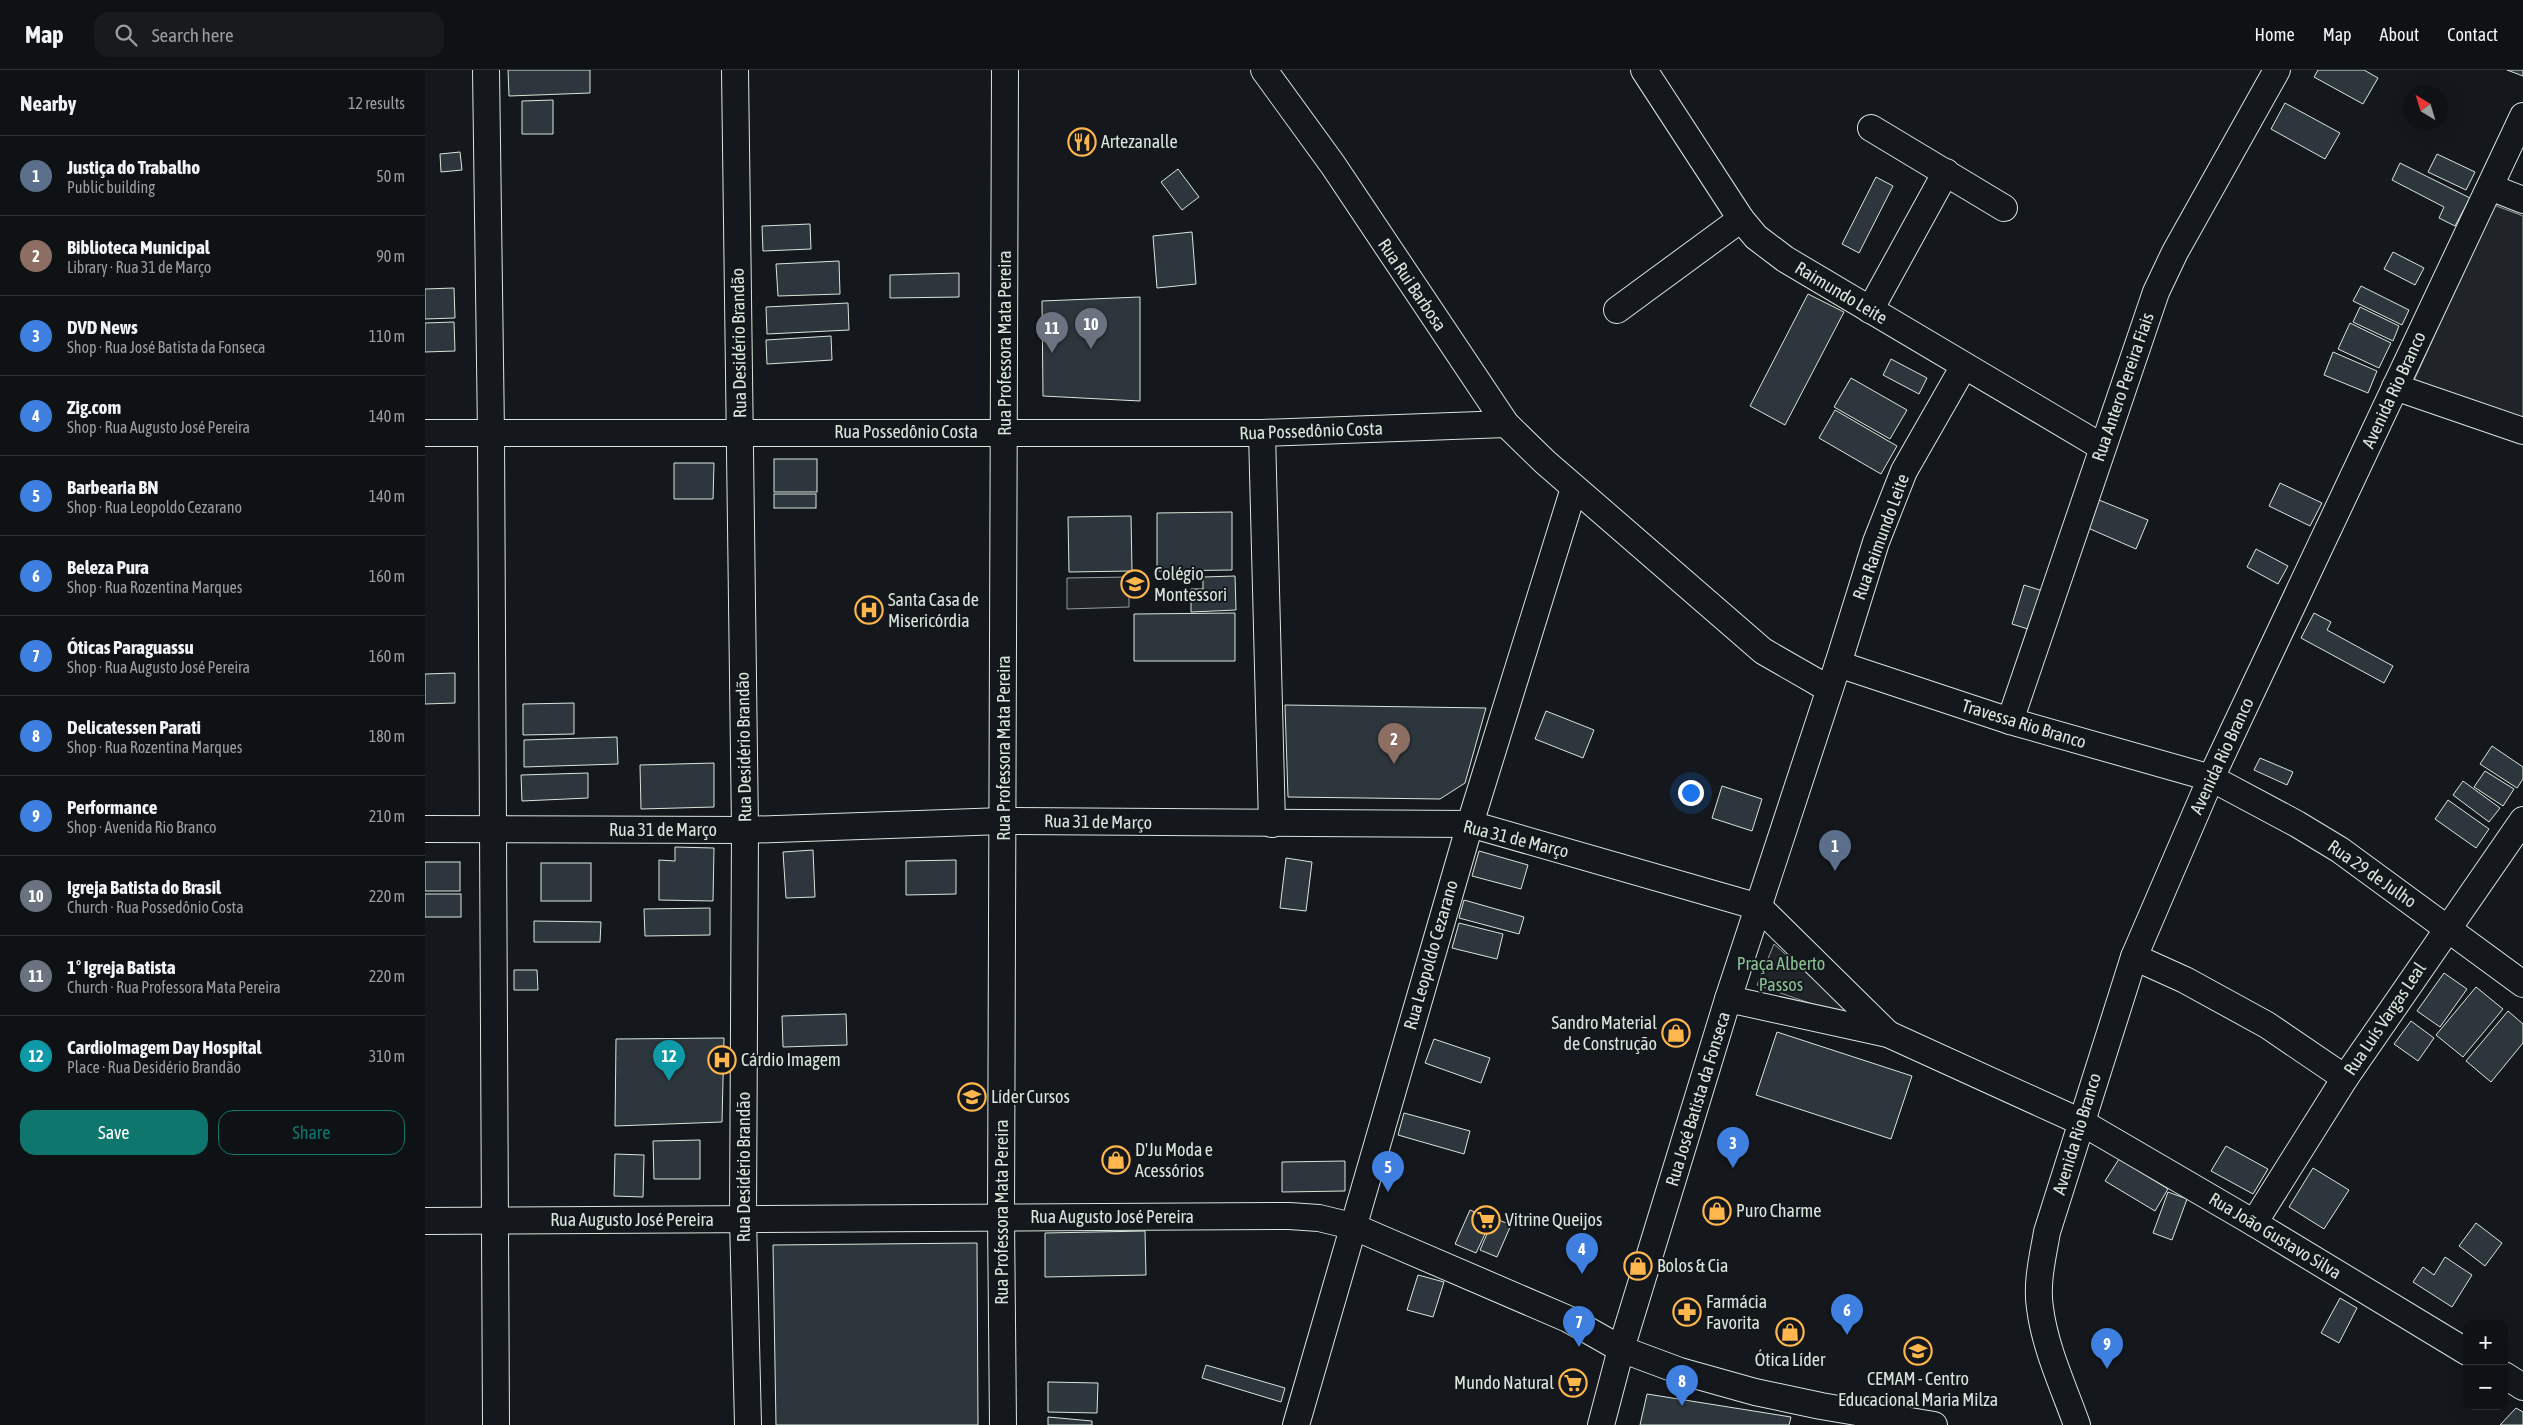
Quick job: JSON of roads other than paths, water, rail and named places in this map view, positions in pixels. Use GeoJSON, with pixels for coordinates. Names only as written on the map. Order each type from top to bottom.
{"type":"FeatureCollection","features":[{"type":"Feature","properties":{"kind":"street"},"geometry":{"type":"LineString","coordinates":[[486,70],[491,434],[496,1425]]}},
{"type":"Feature","properties":{"kind":"street","name":"Rua Desidério Brandão"},"geometry":{"type":"LineString","coordinates":[[735,70],[745,830],[743,1219],[748,1425]]}},
{"type":"Feature","properties":{"kind":"street","name":"Rua Professora Mata Pereira"},"geometry":{"type":"LineString","coordinates":[[1003,1425],[1001,1217],[1005,70]]}},
{"type":"Feature","properties":{"kind":"street","name":"Rua Rui Barbosa"},"geometry":{"type":"LineString","coordinates":[[1263,70],[1333,165],[1506,424],[1574,488],[1763,651],[1829,689]]}},
{"type":"Feature","properties":{"kind":"street","name":"Raimundo Leite"},"geometry":{"type":"LineString","coordinates":[[1644,70],[1741,219],[1756,237],[1785,259],[2102,447]]}},
{"type":"Feature","properties":{"kind":"street","name":"Rua Antero Pereira Fiais"},"geometry":{"type":"LineString","coordinates":[[2010,721],[2156,292],[2175,252],[2277,70]]}},
{"type":"Feature","properties":{"kind":"street","name":"Avenida Rio Branco"},"geometry":{"type":"LineString","coordinates":[[2077,1425],[2051,1352],[2039,1308],[2040,1272],[2047,1232],[2134,956],[2211,778],[2523,116]]}},
{"type":"Feature","properties":{"kind":"street"},"geometry":{"type":"LineString","coordinates":[[1871,128],[2004,208]]}},
{"type":"Feature","properties":{"kind":"street"},"geometry":{"type":"LineString","coordinates":[[1870,310],[1946,172]]}},
{"type":"Feature","properties":{"kind":"street"},"geometry":{"type":"LineString","coordinates":[[2490,187],[2523,200]]}},
{"type":"Feature","properties":{"kind":"street"},"geometry":{"type":"LineString","coordinates":[[1617,310],[1741,219]]}},
{"type":"Feature","properties":{"kind":"street","name":"Rua Raimundo Leite"},"geometry":{"type":"LineString","coordinates":[[1829,689],[1888,507],[1904,471],[1964,366]]}},
{"type":"Feature","properties":{"kind":"street"},"geometry":{"type":"LineString","coordinates":[[2395,387],[2523,431]]}},
{"type":"Feature","properties":{"kind":"street","name":"Rua Possedônio Costa"},"geometry":{"type":"LineString","coordinates":[[425,433],[1262,433],[1506,424]]}},
{"type":"Feature","properties":{"kind":"street"},"geometry":{"type":"LineString","coordinates":[[1262,433],[1273,824]]}},
{"type":"Feature","properties":{"kind":"street","name":"Rua Leopoldo Cezarano"},"geometry":{"type":"LineString","coordinates":[[1296,1425],[1470,824],[1574,488]]}},
{"type":"Feature","properties":{"kind":"street","name":"Travessa Rio Branco"},"geometry":{"type":"LineString","coordinates":[[1838,664],[2010,721],[2211,778]]}},
{"type":"Feature","properties":{"kind":"street","name":"Rua José Batista da Fonseca"},"geometry":{"type":"LineString","coordinates":[[1601,1425],[1621,1349],[1728,999],[1829,689]]}},
{"type":"Feature","properties":{"kind":"street","name":"Rua 29 de Julho"},"geometry":{"type":"LineString","coordinates":[[2211,778],[2297,824],[2339,850],[2448,927],[2523,984]]}},
{"type":"Feature","properties":{"kind":"street","name":"Rua Luís Vargas Leal"},"geometry":{"type":"LineString","coordinates":[[2254,1223],[2345,1078],[2523,820]]}},
{"type":"Feature","properties":{"kind":"street","name":"Rua 31 de Março"},"geometry":{"type":"LineString","coordinates":[[425,829],[745,830],[1003,821],[1470,824],[1759,907]]}},
{"type":"Feature","properties":{"kind":"street"},"geometry":{"type":"LineString","coordinates":[[1759,907],[1888,1034]]}},
{"type":"Feature","properties":{"kind":"street"},"geometry":{"type":"LineString","coordinates":[[2134,956],[2185,980],[2267,1025],[2345,1078]]}},
{"type":"Feature","properties":{"kind":"street"},"geometry":{"type":"LineString","coordinates":[[1728,999],[1888,1034],[2081,1122]]}},
{"type":"Feature","properties":{"kind":"street","name":"Rua João Gustavo Silva"},"geometry":{"type":"LineString","coordinates":[[2081,1122],[2254,1223],[2463,1350]]}},
{"type":"Feature","properties":{"kind":"street","name":"Rua Augusto José Pereira"},"geometry":{"type":"LineString","coordinates":[[425,1221],[1289,1216],[1319,1218],[1353,1226],[1568,1319],[1621,1349],[1680,1371],[1755,1392],[1821,1406],[1935,1425]]}},
{"type":"Feature","properties":{"kind":"street"},"geometry":{"type":"LineString","coordinates":[[2508,1378],[2523,1387]]}},
{"type":"Feature","properties":{"kind":"place","name":"Artezanalle"},"geometry":{"type":"Point","coordinates":[1082,142]}},
{"type":"Feature","properties":{"kind":"place","name":"Igreja Batista do Brasil"},"geometry":{"type":"Point","coordinates":[1091,349]}},
{"type":"Feature","properties":{"kind":"place","name":"1° Igreja Batista"},"geometry":{"type":"Point","coordinates":[1052,353]}},
{"type":"Feature","properties":{"kind":"place","name":"Colégio Montessori"},"geometry":{"type":"Point","coordinates":[1135,584]}},
{"type":"Feature","properties":{"kind":"place","name":"Santa Casa de Misericórdia"},"geometry":{"type":"Point","coordinates":[869,610]}},
{"type":"Feature","properties":{"kind":"place","name":"Biblioteca Municipal"},"geometry":{"type":"Point","coordinates":[1394,764]}},
{"type":"Feature","properties":{"kind":"place","name":"Justiça do Trabalho"},"geometry":{"type":"Point","coordinates":[1835,871]}},
{"type":"Feature","properties":{"kind":"place","name":"Sandro Material de Construção"},"geometry":{"type":"Point","coordinates":[1676,1033]}},
{"type":"Feature","properties":{"kind":"place","name":"Cárdio Imagem"},"geometry":{"type":"Point","coordinates":[722,1060]}},
{"type":"Feature","properties":{"kind":"place","name":"CardioImagem Day Hospital"},"geometry":{"type":"Point","coordinates":[669,1081]}},
{"type":"Feature","properties":{"kind":"place","name":"Líder Cursos"},"geometry":{"type":"Point","coordinates":[972,1097]}},
{"type":"Feature","properties":{"kind":"place","name":"D'Ju Moda e Acessórios"},"geometry":{"type":"Point","coordinates":[1116,1160]}},
{"type":"Feature","properties":{"kind":"place","name":"DVD News"},"geometry":{"type":"Point","coordinates":[1733,1168]}},
{"type":"Feature","properties":{"kind":"place","name":"Barbearia BN"},"geometry":{"type":"Point","coordinates":[1388,1192]}},
{"type":"Feature","properties":{"kind":"place","name":"Puro Charme"},"geometry":{"type":"Point","coordinates":[1717,1211]}},
{"type":"Feature","properties":{"kind":"place","name":"Vitrine Queijos"},"geometry":{"type":"Point","coordinates":[1486,1220]}},
{"type":"Feature","properties":{"kind":"place","name":"Bolos & Cia"},"geometry":{"type":"Point","coordinates":[1638,1266]}},
{"type":"Feature","properties":{"kind":"place","name":"Zig.com"},"geometry":{"type":"Point","coordinates":[1582,1274]}},
{"type":"Feature","properties":{"kind":"place","name":"Farmácia Favorita"},"geometry":{"type":"Point","coordinates":[1687,1312]}},
{"type":"Feature","properties":{"kind":"place","name":"Ótica Líder"},"geometry":{"type":"Point","coordinates":[1790,1332]}},
{"type":"Feature","properties":{"kind":"place","name":"Beleza Pura"},"geometry":{"type":"Point","coordinates":[1847,1335]}},
{"type":"Feature","properties":{"kind":"place","name":"Óticas Paraguassu"},"geometry":{"type":"Point","coordinates":[1579,1347]}},
{"type":"Feature","properties":{"kind":"place","name":"CEMAM - Centro Educacional Maria Milza"},"geometry":{"type":"Point","coordinates":[1918,1351]}},
{"type":"Feature","properties":{"kind":"place","name":"Performance"},"geometry":{"type":"Point","coordinates":[2107,1369]}},
{"type":"Feature","properties":{"kind":"place","name":"Mundo Natural"},"geometry":{"type":"Point","coordinates":[1573,1383]}},
{"type":"Feature","properties":{"kind":"place","name":"Delicatessen Parati"},"geometry":{"type":"Point","coordinates":[1682,1406]}},
{"type":"Feature","properties":{"kind":"park label","name":"Praça Alberto Passos"},"geometry":{"type":"Point","coordinates":[1781,974]}}]}
